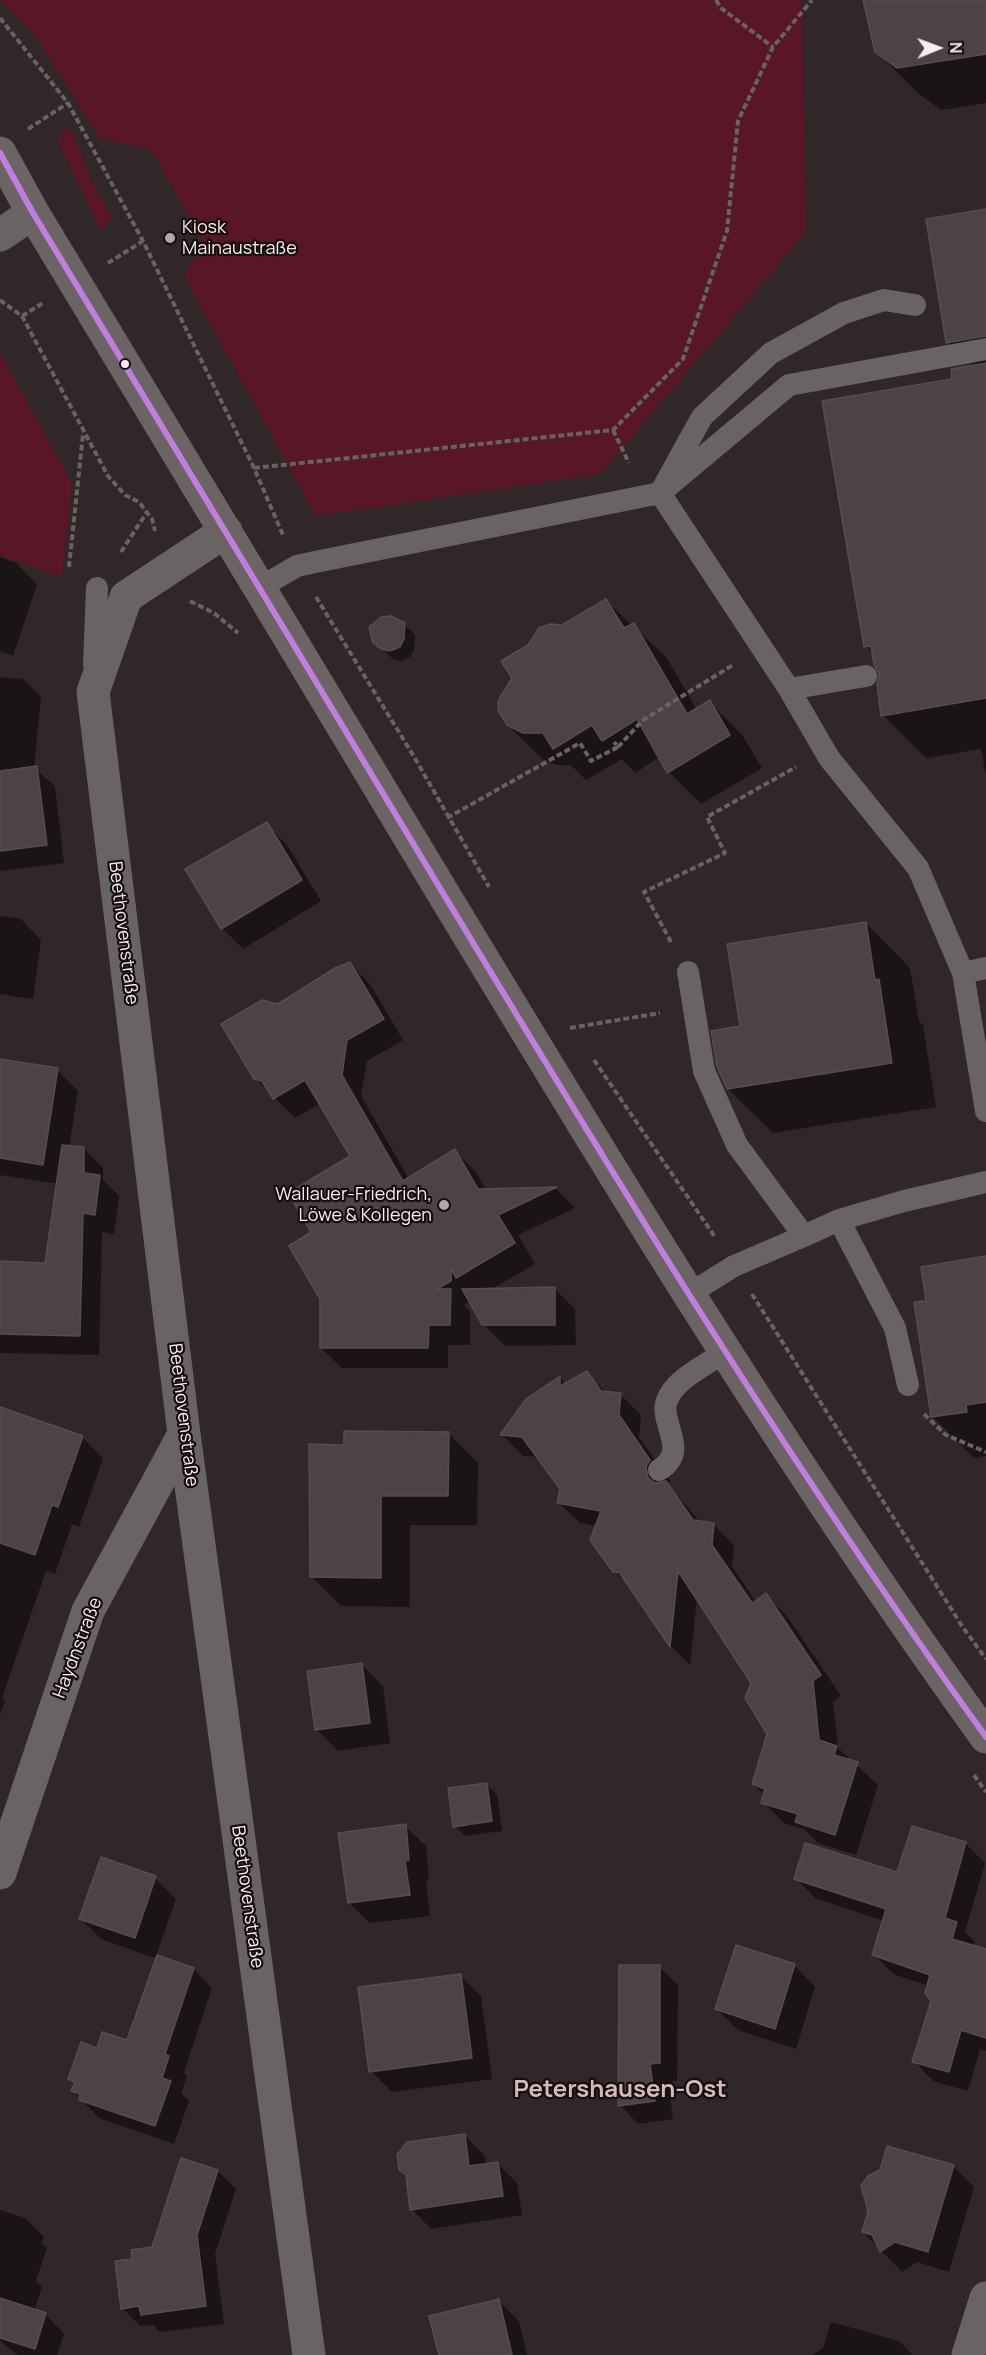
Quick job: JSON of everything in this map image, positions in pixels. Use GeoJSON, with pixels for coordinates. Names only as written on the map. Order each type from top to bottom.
{"type":"FeatureCollection","features":[{"type":"Feature","properties":{"kind":"main road"},"geometry":{"type":"LineString","coordinates":[[0,153],[33,213],[535,1049],[689,1294],[905,1625],[986,1737]]}},
{"type":"Feature","properties":{"kind":"street"},"geometry":{"type":"LineString","coordinates":[[0,235],[33,213]]}},
{"type":"Feature","properties":{"kind":"street","name":"Beethovenstraße"},"geometry":{"type":"LineString","coordinates":[[226,531],[126,597],[93,692],[184,1434],[309,2355]]}},
{"type":"Feature","properties":{"kind":"street","name":"Haydnstraße"},"geometry":{"type":"LineString","coordinates":[[0,1873],[88,1611],[184,1434]]}},
{"type":"Feature","properties":{"kind":"street"},"geometry":{"type":"LineString","coordinates":[[968,2355],[986,2298]]}},
{"type":"Feature","properties":{"kind":"lane"},"geometry":{"type":"LineString","coordinates":[[660,494],[702,417],[771,353],[844,313],[884,300],[915,305]]}},
{"type":"Feature","properties":{"kind":"lane"},"geometry":{"type":"LineString","coordinates":[[260,588],[297,566],[660,494],[789,385],[986,349]]}},
{"type":"Feature","properties":{"kind":"lane"},"geometry":{"type":"LineString","coordinates":[[660,494],[789,689],[829,758],[918,868],[963,973],[986,1111]]}},
{"type":"Feature","properties":{"kind":"lane"},"geometry":{"type":"LineString","coordinates":[[93,692],[97,588]]}},
{"type":"Feature","properties":{"kind":"lane"},"geometry":{"type":"LineString","coordinates":[[789,689],[866,676]]}},
{"type":"Feature","properties":{"kind":"lane"},"geometry":{"type":"LineString","coordinates":[[963,973],[986,968]]}},
{"type":"Feature","properties":{"kind":"lane"},"geometry":{"type":"LineString","coordinates":[[687,972],[704,1071],[737,1145],[804,1236]]}},
{"type":"Feature","properties":{"kind":"lane"},"geometry":{"type":"LineString","coordinates":[[689,1294],[734,1266],[839,1220],[986,1182]]}},
{"type":"Feature","properties":{"kind":"lane"},"geometry":{"type":"LineString","coordinates":[[839,1220],[895,1328],[908,1385]]}},
{"type":"Feature","properties":{"kind":"lane"},"geometry":{"type":"LineString","coordinates":[[659,1470],[666,1466],[674,1451],[666,1417],[667,1399],[681,1382],[726,1351]]}},
{"type":"Feature","properties":{"kind":"path"},"geometry":{"type":"LineString","coordinates":[[716,0],[721,8],[773,46]]}},
{"type":"Feature","properties":{"kind":"path"},"geometry":{"type":"LineString","coordinates":[[255,468],[613,430],[683,359],[728,231],[738,121],[773,46],[812,0]]}},
{"type":"Feature","properties":{"kind":"path"},"geometry":{"type":"LineString","coordinates":[[0,18],[68,103],[143,241],[255,468],[297,566],[413,754],[495,897]]}},
{"type":"Feature","properties":{"kind":"path"},"geometry":{"type":"LineString","coordinates":[[27,130],[68,103]]}},
{"type":"Feature","properties":{"kind":"path"},"geometry":{"type":"LineString","coordinates":[[0,300],[22,316],[108,476],[125,495],[139,502],[152,519],[170,566]]}},
{"type":"Feature","properties":{"kind":"path"},"geometry":{"type":"LineString","coordinates":[[410,839],[580,743],[591,761],[618,747],[643,720],[762,647]]}},
{"type":"Feature","properties":{"kind":"path"},"geometry":{"type":"LineString","coordinates":[[614,742],[618,747]]}},
{"type":"Feature","properties":{"kind":"path"},"geometry":{"type":"LineString","coordinates":[[687,972],[644,892],[725,853],[706,817],[826,750]]}},
{"type":"Feature","properties":{"kind":"path"},"geometry":{"type":"LineString","coordinates":[[535,1049],[571,1027],[693,1008]]}},
{"type":"Feature","properties":{"kind":"path"},"geometry":{"type":"LineString","coordinates":[[565,1017],[578,1037]]}},
{"type":"Feature","properties":{"kind":"path"},"geometry":{"type":"LineString","coordinates":[[591,1056],[734,1266],[962,1626],[986,1659]]}},
{"type":"Feature","properties":{"kind":"path"},"geometry":{"type":"LineString","coordinates":[[908,1385],[926,1418],[946,1435],[986,1452]]}},
{"type":"Feature","properties":{"kind":"shaded area"},"geometry":{"type":"Polygon","coordinates":[[[0,0],[802,0],[806,232],[600,474],[316,516],[184,276],[203,242],[151,149],[100,139],[35,35],[0,0]]]}},
{"type":"Feature","properties":{"kind":"shaded area"},"geometry":{"type":"Polygon","coordinates":[[[65,128],[73,131],[92,182],[112,217],[101,231],[57,140],[65,128]]]}},
{"type":"Feature","properties":{"kind":"shaded area"},"geometry":{"type":"Polygon","coordinates":[[[0,353],[72,484],[62,577],[0,556],[0,353]]]}},
{"type":"Feature","properties":{"kind":"building"},"geometry":{"type":"Polygon","coordinates":[[[863,0],[986,0],[986,54],[897,68],[875,52],[863,0]]]}},
{"type":"Feature","properties":{"kind":"building"},"geometry":{"type":"Polygon","coordinates":[[[986,209],[986,336],[946,343],[926,219],[986,209]]]}},
{"type":"Feature","properties":{"kind":"building"},"geometry":{"type":"Polygon","coordinates":[[[986,363],[986,698],[881,716],[877,684],[879,673],[874,665],[871,646],[864,647],[822,401],[952,379],[951,369],[986,363]]]}},
{"type":"Feature","properties":{"kind":"building"},"geometry":{"type":"Polygon","coordinates":[[[606,599],[624,628],[634,623],[687,714],[710,700],[730,735],[667,773],[637,719],[602,741],[592,725],[553,749],[543,733],[523,733],[507,725],[498,710],[498,701],[512,678],[501,661],[528,645],[539,628],[550,624],[562,625],[606,599]]]}},
{"type":"Feature","properties":{"kind":"building"},"geometry":{"type":"Polygon","coordinates":[[[391,616],[405,623],[404,639],[400,647],[390,651],[381,649],[373,643],[369,627],[381,617],[391,616]]]}},
{"type":"Feature","properties":{"kind":"building"},"geometry":{"type":"Polygon","coordinates":[[[37,766],[47,845],[0,851],[0,771],[37,766]]]}},
{"type":"Feature","properties":{"kind":"building"},"geometry":{"type":"Polygon","coordinates":[[[267,822],[302,880],[221,929],[185,869],[267,822]]]}},
{"type":"Feature","properties":{"kind":"building"},"geometry":{"type":"Polygon","coordinates":[[[866,922],[875,980],[879,979],[892,1063],[727,1089],[717,1067],[711,1031],[740,1026],[727,944],[866,922]]]}},
{"type":"Feature","properties":{"kind":"building"},"geometry":{"type":"Polygon","coordinates":[[[350,962],[384,1019],[347,1040],[342,1075],[403,1181],[455,1149],[478,1189],[557,1187],[498,1215],[515,1243],[456,1278],[451,1269],[451,1281],[437,1289],[451,1289],[450,1325],[429,1325],[428,1348],[320,1348],[320,1299],[289,1246],[311,1232],[288,1193],[350,1156],[305,1080],[273,1099],[262,1081],[254,1079],[221,1024],[262,1000],[278,1004],[335,968],[350,962]]]}},
{"type":"Feature","properties":{"kind":"building"},"geometry":{"type":"Polygon","coordinates":[[[0,1059],[58,1068],[43,1165],[0,1158],[0,1059]]]}},
{"type":"Feature","properties":{"kind":"building"},"geometry":{"type":"Polygon","coordinates":[[[62,1145],[84,1147],[84,1173],[100,1175],[95,1215],[83,1213],[80,1336],[0,1334],[0,1261],[45,1263],[62,1145]]]}},
{"type":"Feature","properties":{"kind":"building"},"geometry":{"type":"Polygon","coordinates":[[[986,1256],[986,1402],[966,1405],[967,1412],[931,1417],[914,1302],[926,1301],[921,1267],[986,1256]]]}},
{"type":"Feature","properties":{"kind":"building"},"geometry":{"type":"Polygon","coordinates":[[[555,1287],[555,1325],[482,1325],[462,1289],[555,1287]]]}},
{"type":"Feature","properties":{"kind":"building"},"geometry":{"type":"Polygon","coordinates":[[[587,1371],[601,1391],[621,1393],[619,1415],[650,1460],[646,1466],[648,1478],[655,1483],[666,1481],[693,1520],[714,1523],[712,1545],[752,1603],[766,1593],[821,1675],[813,1681],[819,1740],[837,1746],[834,1755],[858,1762],[835,1835],[795,1822],[798,1814],[761,1803],[765,1789],[752,1784],[767,1734],[745,1698],[751,1683],[678,1571],[670,1647],[619,1572],[613,1572],[590,1540],[601,1511],[557,1503],[560,1489],[522,1437],[500,1435],[526,1399],[560,1376],[560,1386],[587,1371]]]}},
{"type":"Feature","properties":{"kind":"building"},"geometry":{"type":"Polygon","coordinates":[[[0,1407],[83,1436],[58,1507],[52,1505],[35,1555],[0,1543],[0,1407]]]}},
{"type":"Feature","properties":{"kind":"building"},"geometry":{"type":"Polygon","coordinates":[[[344,1431],[449,1432],[448,1496],[381,1496],[381,1578],[310,1577],[309,1444],[344,1445],[344,1431]]]}},
{"type":"Feature","properties":{"kind":"building"},"geometry":{"type":"Polygon","coordinates":[[[362,1663],[370,1723],[315,1730],[307,1671],[362,1663]]]}},
{"type":"Feature","properties":{"kind":"building"},"geometry":{"type":"Polygon","coordinates":[[[487,1783],[492,1821],[453,1827],[448,1788],[487,1783]]]}},
{"type":"Feature","properties":{"kind":"building"},"geometry":{"type":"Polygon","coordinates":[[[406,1824],[409,1860],[405,1861],[410,1895],[348,1903],[338,1833],[406,1824]]]}},
{"type":"Feature","properties":{"kind":"building"},"geometry":{"type":"Polygon","coordinates":[[[912,1826],[966,1842],[945,1918],[957,1922],[952,1939],[986,1949],[986,2038],[961,2030],[949,2072],[912,2062],[931,2001],[925,1993],[930,1975],[872,1955],[886,1909],[794,1879],[805,1843],[897,1872],[912,1826]]]}},
{"type":"Feature","properties":{"kind":"building"},"geometry":{"type":"Polygon","coordinates":[[[101,1857],[156,1876],[135,1938],[79,1919],[101,1857]]]}},
{"type":"Feature","properties":{"kind":"building"},"geometry":{"type":"Polygon","coordinates":[[[736,1945],[795,1964],[775,2029],[715,2009],[736,1945]]]}},
{"type":"Feature","properties":{"kind":"building"},"geometry":{"type":"Polygon","coordinates":[[[157,1955],[194,1968],[165,2054],[169,2056],[162,2078],[171,2081],[155,2126],[79,2100],[80,2094],[71,2091],[75,2082],[68,2079],[81,2042],[97,2048],[102,2032],[127,2040],[157,1955]]]}},
{"type":"Feature","properties":{"kind":"building"},"geometry":{"type":"Polygon","coordinates":[[[619,1965],[660,1965],[660,2063],[650,2064],[655,2101],[618,2106],[619,1965]]]}},
{"type":"Feature","properties":{"kind":"building"},"geometry":{"type":"Polygon","coordinates":[[[461,1974],[472,2058],[369,2072],[358,1987],[461,1974]]]}},
{"type":"Feature","properties":{"kind":"building"},"geometry":{"type":"Polygon","coordinates":[[[465,2134],[469,2166],[498,2162],[503,2196],[410,2210],[406,2175],[399,2170],[397,2155],[407,2142],[465,2134]]]}},
{"type":"Feature","properties":{"kind":"building"},"geometry":{"type":"Polygon","coordinates":[[[887,2146],[954,2165],[928,2252],[895,2242],[880,2252],[872,2235],[862,2232],[868,2211],[861,2186],[868,2176],[880,2170],[887,2146]]]}},
{"type":"Feature","properties":{"kind":"building"},"geometry":{"type":"Polygon","coordinates":[[[181,2158],[218,2170],[197,2235],[206,2306],[141,2315],[139,2306],[121,2309],[115,2261],[132,2259],[131,2250],[152,2247],[181,2158]]]}},
{"type":"Feature","properties":{"kind":"building"},"geometry":{"type":"Polygon","coordinates":[[[0,2298],[46,2313],[35,2349],[0,2338],[0,2298]]]}},
{"type":"Feature","properties":{"kind":"building"},"geometry":{"type":"Polygon","coordinates":[[[499,2299],[512,2355],[439,2355],[429,2316],[499,2299]]]}},
{"type":"Feature","properties":{"kind":"transit line"},"geometry":{"type":"LineString","coordinates":[[0,153],[33,213],[480,954],[689,1294],[834,1518],[986,1737]]}},
{"type":"Feature","properties":{"kind":"place","name":"Kiosk Mainaustraße"},"geometry":{"type":"Point","coordinates":[170,238]}},
{"type":"Feature","properties":{"kind":"place","name":"Wallauer-Friedrich, Löwe & Kollegen"},"geometry":{"type":"Point","coordinates":[444,1205]}},
{"type":"Feature","properties":{"kind":"district","name":"Petershausen-Ost"},"geometry":{"type":"Point","coordinates":[620,2090]}}]}
